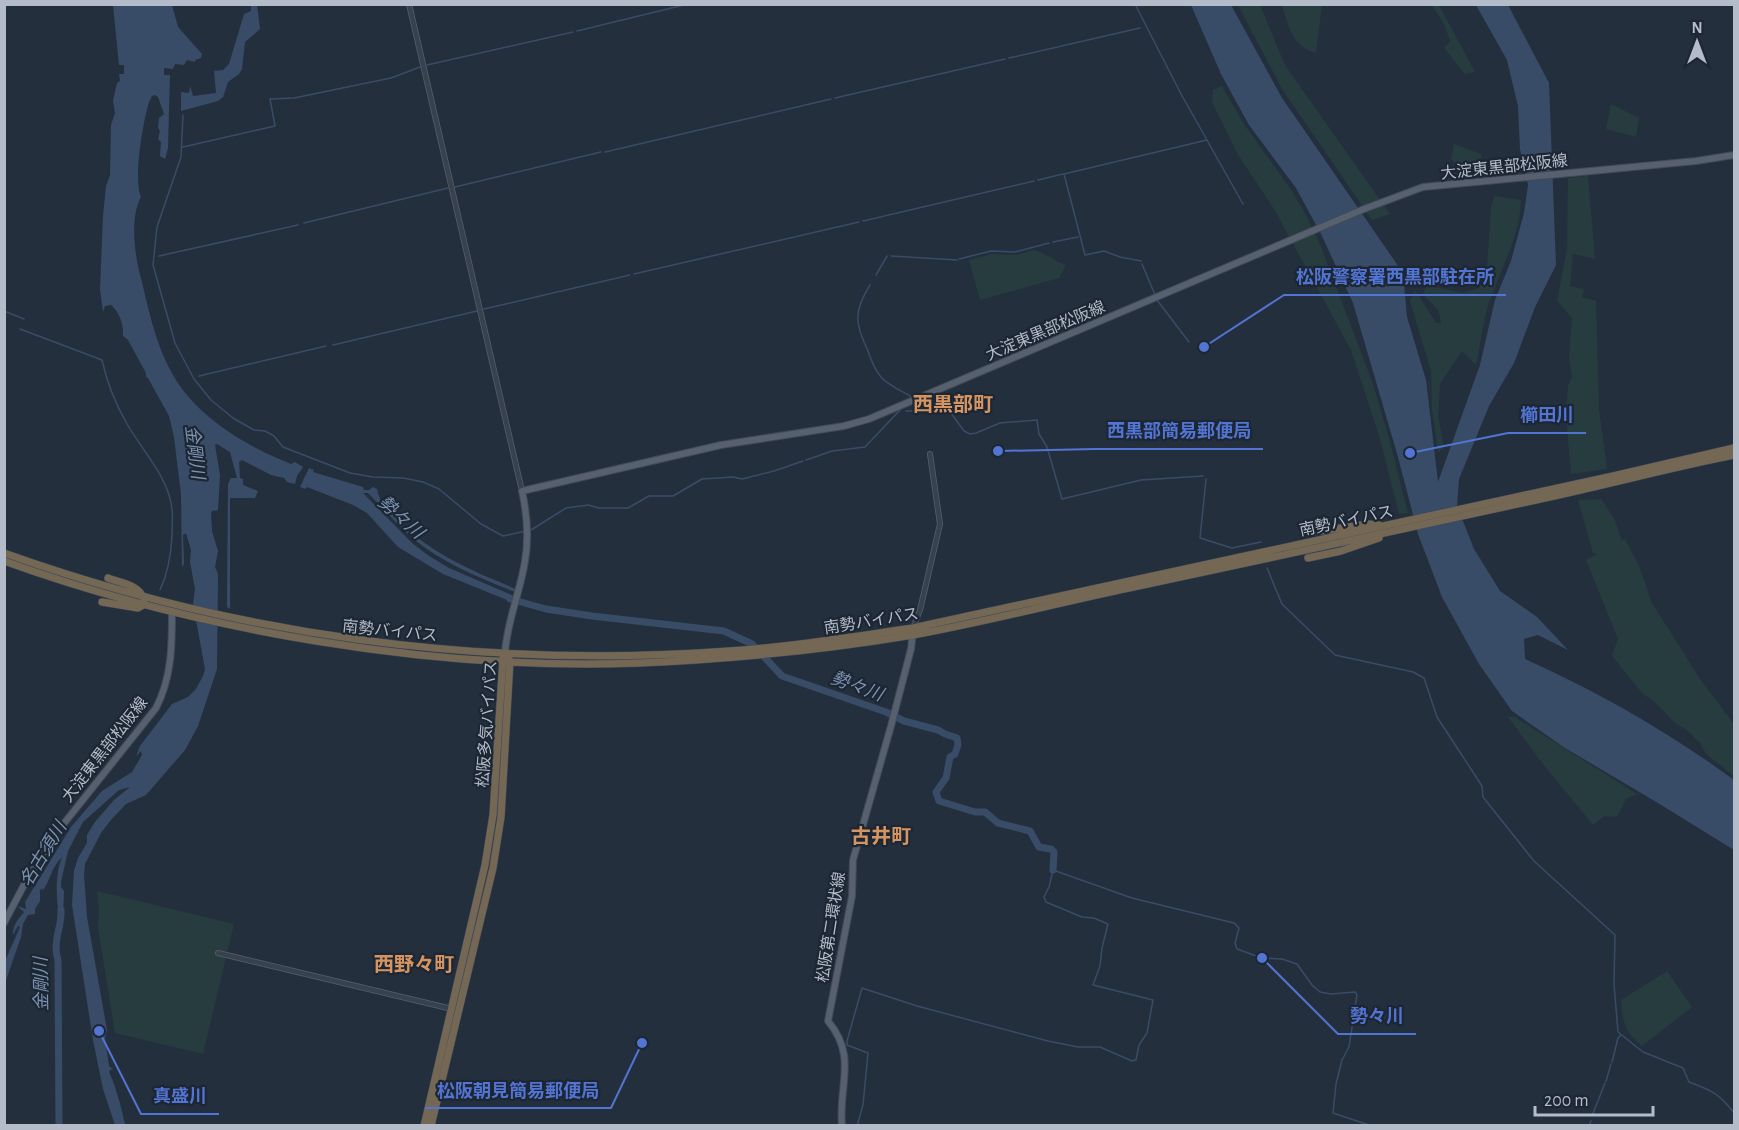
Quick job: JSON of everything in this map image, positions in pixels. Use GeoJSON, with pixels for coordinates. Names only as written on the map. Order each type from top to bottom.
{"type":"FeatureCollection","features":[{"type":"Feature","properties":{"kind":"highway","name":"南勢バイパス"},"geometry":{"type":"LineString","coordinates":[[1614,480],[1734,448]]}},
{"type":"Feature","properties":{"kind":"highway","name":"南勢バイパス"},"geometry":{"type":"LineString","coordinates":[[4,561],[63,580],[289,632],[505,658],[731,654],[817,645],[913,631],[1734,455]]}},
{"type":"Feature","properties":{"kind":"highway"},"geometry":{"type":"LineString","coordinates":[[1307,533],[1368,524],[1391,528]]}},
{"type":"Feature","properties":{"kind":"highway"},"geometry":{"type":"LineString","coordinates":[[1308,558],[1341,551],[1383,537],[1391,528]]}},
{"type":"Feature","properties":{"kind":"highway","name":"南勢バイパス"},"geometry":{"type":"LineString","coordinates":[[4,553],[144,600]]}},
{"type":"Feature","properties":{"kind":"highway"},"geometry":{"type":"LineString","coordinates":[[102,602],[138,608],[144,600],[140,591],[108,578]]}},
{"type":"Feature","properties":{"kind":"highway","name":"南勢バイパス"},"geometry":{"type":"LineString","coordinates":[[161,604],[172,611],[183,609]]}},
{"type":"Feature","properties":{"kind":"highway","name":"松阪多気バイパス"},"geometry":{"type":"LineString","coordinates":[[431,1125],[485,865],[493,815],[505,658]]}},
{"type":"Feature","properties":{"kind":"highway","name":"松阪多気バイパス"},"geometry":{"type":"LineString","coordinates":[[423,1125],[455,1009]]}},
{"type":"Feature","properties":{"kind":"main road","name":"大淀東黒部松阪線"},"geometry":{"type":"LineString","coordinates":[[522,491],[721,445],[844,426],[869,419],[1284,243],[1423,187],[1696,161],[1734,155]]}},
{"type":"Feature","properties":{"kind":"main road"},"geometry":{"type":"LineString","coordinates":[[505,658],[507,631],[525,563],[527,530],[522,491]]}},
{"type":"Feature","properties":{"kind":"main road","name":"大淀東黒部松阪線"},"geometry":{"type":"LineString","coordinates":[[4,924],[24,885],[54,836],[156,708],[164,693],[171,661],[172,611]]}},
{"type":"Feature","properties":{"kind":"main road","name":"松阪第二環状線"},"geometry":{"type":"LineString","coordinates":[[842,1125],[845,1055],[828,1021],[852,896],[853,860],[896,707],[913,631]]}},
{"type":"Feature","properties":{"kind":"street"},"geometry":{"type":"LineString","coordinates":[[409,4],[522,491]]}},
{"type":"Feature","properties":{"kind":"street"},"geometry":{"type":"LineString","coordinates":[[913,631],[940,524],[930,454]]}},
{"type":"Feature","properties":{"kind":"street"},"geometry":{"type":"LineString","coordinates":[[218,953],[455,1009]]}},
{"type":"Feature","properties":{"kind":"green space"},"geometry":{"type":"Polygon","coordinates":[[[1238,5],[1260,5],[1285,65],[1390,214],[1372,220],[1282,89],[1238,5]]]}},
{"type":"Feature","properties":{"kind":"green space"},"geometry":{"type":"Polygon","coordinates":[[[1322,5],[1316,53],[1297,41],[1287,21],[1282,6],[1322,5]]]}},
{"type":"Feature","properties":{"kind":"green space"},"geometry":{"type":"Polygon","coordinates":[[[1432,5],[1439,5],[1475,72],[1465,74],[1444,48],[1450,41],[1445,26],[1432,5]]]}},
{"type":"Feature","properties":{"kind":"green space"},"geometry":{"type":"Polygon","coordinates":[[[1222,86],[1244,124],[1292,191],[1321,247],[1372,381],[1408,513],[1399,514],[1380,439],[1351,350],[1274,209],[1238,155],[1212,102],[1213,90],[1222,86]]]}},
{"type":"Feature","properties":{"kind":"green space"},"geometry":{"type":"Polygon","coordinates":[[[1611,104],[1639,118],[1636,137],[1606,129],[1611,104]]]}},
{"type":"Feature","properties":{"kind":"green space"},"geometry":{"type":"Polygon","coordinates":[[[1454,144],[1481,154],[1482,166],[1462,169],[1451,159],[1454,144]]]}},
{"type":"Feature","properties":{"kind":"green space"},"geometry":{"type":"Polygon","coordinates":[[[1588,176],[1595,259],[1573,254],[1570,286],[1584,289],[1582,297],[1596,301],[1599,409],[1607,469],[1571,474],[1566,416],[1568,386],[1572,376],[1569,356],[1572,318],[1557,301],[1567,249],[1568,178],[1588,176]]]}},
{"type":"Feature","properties":{"kind":"green space"},"geometry":{"type":"Polygon","coordinates":[[[1494,196],[1521,200],[1518,225],[1488,305],[1476,365],[1462,351],[1440,384],[1438,416],[1444,448],[1438,452],[1432,409],[1431,371],[1410,301],[1415,290],[1436,323],[1441,323],[1439,311],[1423,294],[1427,285],[1462,293],[1479,288],[1487,267],[1491,208],[1494,196]]]}},
{"type":"Feature","properties":{"kind":"green space"},"geometry":{"type":"Polygon","coordinates":[[[1034,250],[1066,265],[1059,278],[980,300],[969,260],[992,254],[1016,255],[1034,250]]]}},
{"type":"Feature","properties":{"kind":"green space"},"geometry":{"type":"Polygon","coordinates":[[[1601,499],[1614,518],[1622,541],[1625,539],[1639,566],[1652,603],[1700,679],[1734,724],[1734,776],[1707,755],[1699,742],[1687,730],[1675,723],[1655,702],[1643,694],[1612,656],[1618,639],[1586,560],[1597,554],[1593,553],[1578,500],[1601,499]]]}},
{"type":"Feature","properties":{"kind":"green space"},"geometry":{"type":"Polygon","coordinates":[[[1508,717],[1515,717],[1637,794],[1626,799],[1617,817],[1604,816],[1593,825],[1508,717]]]}},
{"type":"Feature","properties":{"kind":"green space"},"geometry":{"type":"Polygon","coordinates":[[[97,891],[234,924],[203,1054],[115,1033],[98,928],[97,891]]]}},
{"type":"Feature","properties":{"kind":"green space"},"geometry":{"type":"Polygon","coordinates":[[[1667,971],[1692,1007],[1642,1046],[1626,1026],[1621,1000],[1667,971]]]}},
{"type":"Feature","properties":{"kind":"water"},"geometry":{"type":"Polygon","coordinates":[[[113,5],[172,5],[178,27],[202,54],[201,58],[195,62],[187,60],[184,65],[175,64],[173,69],[164,68],[164,75],[170,75],[168,148],[165,159],[160,156],[161,142],[158,139],[159,118],[164,114],[158,97],[155,95],[149,102],[140,150],[138,177],[141,197],[135,216],[135,251],[148,309],[166,362],[180,386],[205,414],[247,443],[291,464],[295,462],[303,467],[295,484],[242,460],[239,462],[243,485],[258,491],[255,498],[230,498],[230,609],[227,607],[228,484],[231,478],[237,478],[230,452],[215,445],[220,475],[218,510],[213,510],[211,513],[212,531],[218,551],[215,567],[218,574],[217,669],[198,726],[185,750],[146,795],[126,804],[110,821],[85,864],[87,917],[107,1030],[105,1038],[109,1066],[113,1069],[109,1072],[119,1098],[125,1125],[115,1125],[103,1089],[72,905],[74,871],[78,858],[87,843],[87,835],[114,800],[130,787],[119,790],[83,822],[68,851],[61,882],[64,891],[63,917],[59,916],[57,894],[58,871],[62,857],[42,892],[43,888],[40,890],[40,901],[35,914],[28,915],[23,924],[21,937],[5,983],[5,961],[20,927],[18,926],[13,935],[16,922],[24,912],[17,906],[26,909],[25,902],[71,827],[102,791],[132,772],[142,755],[141,751],[136,756],[140,746],[172,704],[188,697],[196,689],[205,669],[193,604],[195,589],[190,562],[191,550],[186,533],[183,535],[184,564],[182,567],[181,494],[169,416],[128,340],[123,336],[122,323],[116,311],[111,305],[105,306],[103,312],[100,289],[103,216],[106,186],[110,175],[111,125],[115,113],[113,101],[117,83],[120,81],[119,74],[124,74],[124,65],[119,65],[113,5]]]}},
{"type":"Feature","properties":{"kind":"water"},"geometry":{"type":"Polygon","coordinates":[[[257,5],[260,29],[245,42],[242,69],[228,82],[223,97],[218,101],[181,111],[181,92],[189,93],[190,86],[193,96],[216,93],[214,71],[223,70],[229,64],[244,14],[251,11],[251,6],[257,5]]]}},
{"type":"Feature","properties":{"kind":"water"},"geometry":{"type":"Polygon","coordinates":[[[1191,5],[1231,5],[1282,98],[1403,273],[1407,317],[1426,380],[1438,482],[1480,365],[1495,300],[1511,261],[1524,213],[1528,185],[1520,149],[1518,106],[1507,60],[1476,5],[1508,5],[1549,83],[1556,265],[1535,307],[1514,363],[1489,406],[1459,479],[1457,506],[1474,549],[1500,591],[1537,617],[1568,650],[1538,635],[1524,639],[1525,659],[1633,714],[1684,745],[1734,780],[1734,850],[1565,748],[1512,711],[1479,664],[1442,597],[1418,534],[1353,303],[1322,236],[1296,188],[1249,125],[1221,74],[1191,5]]]}},
{"type":"Feature","properties":{"kind":"water"},"geometry":{"type":"Polygon","coordinates":[[[309,468],[314,470],[313,472],[363,487],[364,490],[373,487],[377,489],[380,499],[389,511],[426,544],[469,569],[516,589],[515,592],[439,557],[416,541],[368,493],[363,493],[412,543],[449,568],[514,596],[512,602],[443,574],[398,547],[367,513],[353,505],[307,487],[305,489],[300,487],[309,468]]]}},
{"type":"Feature","properties":{"kind":"waterway"},"geometry":{"type":"LineString","coordinates":[[577,31],[688,4]]}},
{"type":"Feature","properties":{"kind":"waterway"},"geometry":{"type":"LineString","coordinates":[[1135,4],[1181,94],[1243,204]]}},
{"type":"Feature","properties":{"kind":"waterway"},"geometry":{"type":"LineString","coordinates":[[1009,58],[1140,28]]}},
{"type":"Feature","properties":{"kind":"waterway"},"geometry":{"type":"LineString","coordinates":[[427,65],[573,32]]}},
{"type":"Feature","properties":{"kind":"waterway"},"geometry":{"type":"LineString","coordinates":[[835,98],[1005,59]]}},
{"type":"Feature","properties":{"kind":"waterway"},"geometry":{"type":"LineString","coordinates":[[183,147],[275,126],[270,99],[294,98],[391,78],[420,67]]}},
{"type":"Feature","properties":{"kind":"waterway"},"geometry":{"type":"LineString","coordinates":[[605,152],[831,99]]}},
{"type":"Feature","properties":{"kind":"waterway"},"geometry":{"type":"LineString","coordinates":[[183,115],[181,157],[157,227],[153,265],[175,343],[194,379],[211,400],[233,418],[254,430],[265,431],[274,436],[283,447],[350,473],[423,482],[439,489],[481,524],[503,536],[526,531]]}},
{"type":"Feature","properties":{"kind":"waterway"},"geometry":{"type":"LineString","coordinates":[[1141,261],[1104,251],[1085,255],[1064,174],[1207,140]]}},
{"type":"Feature","properties":{"kind":"waterway"},"geometry":{"type":"LineString","coordinates":[[455,187],[601,152]]}},
{"type":"Feature","properties":{"kind":"waterway"},"geometry":{"type":"LineString","coordinates":[[1038,180],[1063,174]]}},
{"type":"Feature","properties":{"kind":"waterway"},"geometry":{"type":"LineString","coordinates":[[863,221],[1034,181]]}},
{"type":"Feature","properties":{"kind":"waterway"},"geometry":{"type":"LineString","coordinates":[[304,223],[448,188]]}},
{"type":"Feature","properties":{"kind":"waterway"},"geometry":{"type":"LineString","coordinates":[[634,274],[859,222]]}},
{"type":"Feature","properties":{"kind":"waterway"},"geometry":{"type":"LineString","coordinates":[[159,256],[298,225]]}},
{"type":"Feature","properties":{"kind":"waterway"},"geometry":{"type":"LineString","coordinates":[[1053,242],[1078,237]]}},
{"type":"Feature","properties":{"kind":"waterway"},"geometry":{"type":"LineString","coordinates":[[959,259],[991,251],[1015,252],[1049,243]]}},
{"type":"Feature","properties":{"kind":"waterway"},"geometry":{"type":"LineString","coordinates":[[876,275],[887,256]]}},
{"type":"Feature","properties":{"kind":"waterway"},"geometry":{"type":"LineString","coordinates":[[891,256],[957,260]]}},
{"type":"Feature","properties":{"kind":"waterway"},"geometry":{"type":"LineString","coordinates":[[1142,264],[1155,295]]}},
{"type":"Feature","properties":{"kind":"waterway"},"geometry":{"type":"LineString","coordinates":[[484,309],[630,275]]}},
{"type":"Feature","properties":{"kind":"waterway"},"geometry":{"type":"LineString","coordinates":[[870,285],[858,311],[860,333],[873,365],[881,377],[912,397]]}},
{"type":"Feature","properties":{"kind":"waterway"},"geometry":{"type":"LineString","coordinates":[[1157,300],[1189,342]]}},
{"type":"Feature","properties":{"kind":"waterway"},"geometry":{"type":"LineString","coordinates":[[4,311],[24,319]]}},
{"type":"Feature","properties":{"kind":"waterway"},"geometry":{"type":"LineString","coordinates":[[333,345],[477,311]]}},
{"type":"Feature","properties":{"kind":"waterway"},"geometry":{"type":"LineString","coordinates":[[20,329],[102,360],[119,408],[160,475],[170,498],[171,550],[160,590]]}},
{"type":"Feature","properties":{"kind":"waterway"},"geometry":{"type":"LineString","coordinates":[[199,376],[326,346]]}},
{"type":"Feature","properties":{"kind":"waterway"},"geometry":{"type":"LineString","coordinates":[[919,401],[931,409],[948,409],[964,431],[970,434],[1000,423],[1037,420],[1039,434],[1047,447],[1062,499],[1141,480],[1203,476]]}},
{"type":"Feature","properties":{"kind":"waterway"},"geometry":{"type":"LineString","coordinates":[[921,410],[931,409]]}},
{"type":"Feature","properties":{"kind":"waterway"},"geometry":{"type":"LineString","coordinates":[[806,460],[832,451],[865,447],[900,410]]}},
{"type":"Feature","properties":{"kind":"waterway"},"geometry":{"type":"LineString","coordinates":[[906,411],[916,411]]}},
{"type":"Feature","properties":{"kind":"waterway"},"geometry":{"type":"LineString","coordinates":[[531,530],[566,508],[588,505],[599,508],[628,508],[649,496],[673,496],[702,479],[733,477],[742,479],[803,461]]}},
{"type":"Feature","properties":{"kind":"waterway"},"geometry":{"type":"LineString","coordinates":[[1206,479],[1200,538],[1232,548],[1261,542]]}},
{"type":"Feature","properties":{"kind":"waterway"},"geometry":{"type":"LineString","coordinates":[[1267,568],[1282,604],[1335,655],[1413,672],[1424,678],[1437,717],[1482,786],[1483,797],[1534,861],[1615,935],[1614,984],[1618,1032],[1643,1052],[1683,1068],[1689,1082],[1714,1093],[1734,1113]]}},
{"type":"Feature","properties":{"kind":"waterway","name":"勢々川"},"geometry":{"type":"LineString","coordinates":[[510,599],[546,609],[592,616],[724,631],[752,644],[782,676],[957,738],[958,745],[955,754],[950,757],[946,778],[936,792],[939,801],[975,812],[985,812],[998,823],[1030,831],[1039,847],[1051,849],[1054,852],[1053,870]]}},
{"type":"Feature","properties":{"kind":"waterway"},"geometry":{"type":"LineString","coordinates":[[857,1126],[863,1105],[868,1053],[847,1045],[847,1041],[862,988],[917,1006],[1048,1041],[1078,1047],[1100,1047],[1132,1061],[1136,1060],[1139,1045],[1147,1033],[1153,1000],[1093,985],[1100,966],[1108,924],[1094,918],[1082,917],[1046,902],[1044,897],[1053,870],[1132,898],[1234,923],[1239,928],[1235,943],[1237,949],[1262,958],[1282,959],[1297,964],[1320,992],[1331,994],[1355,992],[1357,995],[1349,1047],[1342,1060],[1336,1084],[1333,1113],[1372,1126]]}},
{"type":"Feature","properties":{"kind":"waterway","name":"金剛川"},"geometry":{"type":"LineString","coordinates":[[59,1126],[56,947],[61,910]]}},
{"type":"Feature","properties":{"kind":"waterway"},"geometry":{"type":"LineString","coordinates":[[1612,1062],[1618,1038],[1621,1035]]}},
{"type":"Feature","properties":{"kind":"waterway"},"geometry":{"type":"LineString","coordinates":[[1606,1081],[1611,1064]]}},
{"type":"Feature","properties":{"kind":"waterway"},"geometry":{"type":"LineString","coordinates":[[1592,1116],[1605,1083]]}},
{"type":"Feature","properties":{"kind":"waterway"},"geometry":{"type":"LineString","coordinates":[[1589,1126],[1591,1121]]}},
{"type":"Feature","properties":{"kind":"place","name":"松阪警察署西黒部駐在所"},"geometry":{"type":"Point","coordinates":[1204,347]}},
{"type":"Feature","properties":{"kind":"place","name":"西黒部簡易郵便局"},"geometry":{"type":"Point","coordinates":[998,451]}},
{"type":"Feature","properties":{"kind":"place","name":"櫛田川"},"geometry":{"type":"Point","coordinates":[1410,453]}},
{"type":"Feature","properties":{"kind":"place","name":"勢々川"},"geometry":{"type":"Point","coordinates":[1262,958]}},
{"type":"Feature","properties":{"kind":"place","name":"真盛川"},"geometry":{"type":"Point","coordinates":[99,1031]}},
{"type":"Feature","properties":{"kind":"place","name":"松阪朝見簡易郵便局"},"geometry":{"type":"Point","coordinates":[642,1043]}},
{"type":"Feature","properties":{"kind":"district","name":"西黒部町"},"geometry":{"type":"Point","coordinates":[953,404]}},
{"type":"Feature","properties":{"kind":"district","name":"古井町"},"geometry":{"type":"Point","coordinates":[881,836]}},
{"type":"Feature","properties":{"kind":"district","name":"西野々町"},"geometry":{"type":"Point","coordinates":[414,964]}},
{"type":"Feature","properties":{"kind":"water label","name":"名古須川"},"geometry":{"type":"Point","coordinates":[43,854]}}]}
